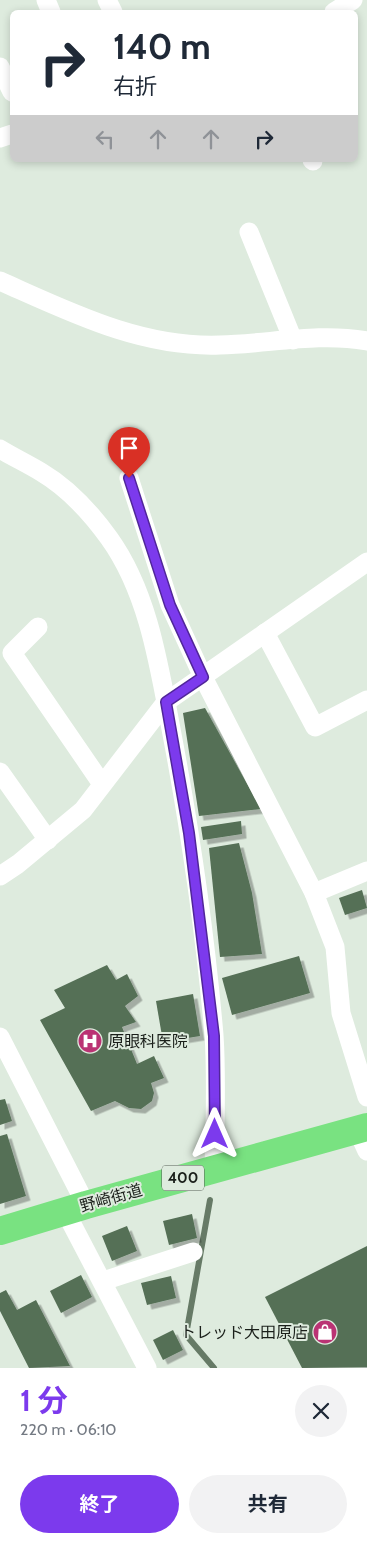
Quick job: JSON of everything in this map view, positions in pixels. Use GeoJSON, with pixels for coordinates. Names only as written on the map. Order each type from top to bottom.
{"type":"FeatureCollection","features":[{"type":"Feature","properties":{"kind":"highway","name":"野崎街道"},"geometry":{"type":"LineString","coordinates":[[0,1231],[214,1169],[364,1136]]}},
{"type":"Feature","properties":{"kind":"street"},"geometry":{"type":"LineString","coordinates":[[337,10],[353,0]]}},
{"type":"Feature","properties":{"kind":"street"},"geometry":{"type":"LineString","coordinates":[[0,67],[10,88]]}},
{"type":"Feature","properties":{"kind":"street"},"geometry":{"type":"LineString","coordinates":[[248,232],[293,340]]}},
{"type":"Feature","properties":{"kind":"street"},"geometry":{"type":"LineString","coordinates":[[0,281],[73,314],[149,340],[218,345],[340,336],[367,340]]}},
{"type":"Feature","properties":{"kind":"street"},"geometry":{"type":"LineString","coordinates":[[0,449],[43,473],[68,491],[110,539],[133,582],[144,611],[166,702],[189,833],[214,1036],[214,1169]]}},
{"type":"Feature","properties":{"kind":"street"},"geometry":{"type":"LineString","coordinates":[[129,478],[170,605],[203,677],[314,893],[335,947],[341,1013],[367,1096]]}},
{"type":"Feature","properties":{"kind":"street"},"geometry":{"type":"LineString","coordinates":[[0,876],[48,840],[83,810],[166,702],[367,562]]}},
{"type":"Feature","properties":{"kind":"street"},"geometry":{"type":"LineString","coordinates":[[38,627],[12,653],[102,784]]}},
{"type":"Feature","properties":{"kind":"street"},"geometry":{"type":"LineString","coordinates":[[265,633],[316,726],[367,700]]}},
{"type":"Feature","properties":{"kind":"street"},"geometry":{"type":"LineString","coordinates":[[0,772],[48,840]]}},
{"type":"Feature","properties":{"kind":"street"},"geometry":{"type":"LineString","coordinates":[[314,893],[367,871]]}},
{"type":"Feature","properties":{"kind":"street"},"geometry":{"type":"LineString","coordinates":[[0,1037],[76,1208],[103,1281],[147,1368]]}},
{"type":"Feature","properties":{"kind":"street"},"geometry":{"type":"LineString","coordinates":[[103,1281],[193,1252]]}},
{"type":"Feature","properties":{"kind":"building"},"geometry":{"type":"Polygon","coordinates":[[[205,708],[261,809],[199,816],[183,713],[205,708]]]}},
{"type":"Feature","properties":{"kind":"building"},"geometry":{"type":"Polygon","coordinates":[[[241,821],[242,834],[203,840],[201,827],[241,821]]]}},
{"type":"Feature","properties":{"kind":"building"},"geometry":{"type":"Polygon","coordinates":[[[239,843],[252,893],[262,954],[220,957],[209,848],[239,843]]]}},
{"type":"Feature","properties":{"kind":"building"},"geometry":{"type":"Polygon","coordinates":[[[362,890],[367,908],[345,915],[339,898],[362,890]]]}},
{"type":"Feature","properties":{"kind":"building"},"geometry":{"type":"Polygon","coordinates":[[[299,956],[310,993],[232,1015],[222,978],[299,956]]]}},
{"type":"Feature","properties":{"kind":"building","name":"原眼科医院"},"geometry":{"type":"Polygon","coordinates":[[[107,965],[116,980],[127,974],[138,996],[125,1006],[136,1022],[122,1027],[137,1064],[154,1056],[164,1078],[151,1083],[154,1093],[152,1101],[141,1109],[129,1108],[115,1101],[91,1111],[40,1020],[65,1008],[54,990],[107,965]]]}},
{"type":"Feature","properties":{"kind":"building"},"geometry":{"type":"Polygon","coordinates":[[[193,994],[200,1036],[163,1042],[156,1001],[193,994]]]}},
{"type":"Feature","properties":{"kind":"building"},"geometry":{"type":"Polygon","coordinates":[[[5,1099],[12,1121],[0,1125],[0,1100],[5,1099]]]}},
{"type":"Feature","properties":{"kind":"building"},"geometry":{"type":"Polygon","coordinates":[[[7,1134],[26,1196],[0,1204],[0,1136],[7,1134]]]}},
{"type":"Feature","properties":{"kind":"building"},"geometry":{"type":"Polygon","coordinates":[[[192,1214],[197,1238],[169,1245],[163,1221],[192,1214]]]}},
{"type":"Feature","properties":{"kind":"building"},"geometry":{"type":"Polygon","coordinates":[[[127,1226],[137,1251],[112,1261],[102,1236],[127,1226]]]}},
{"type":"Feature","properties":{"kind":"building","name":"トレッド大田原店"},"geometry":{"type":"Polygon","coordinates":[[[367,1246],[367,1367],[302,1368],[265,1297],[367,1246]]]}},
{"type":"Feature","properties":{"kind":"building"},"geometry":{"type":"Polygon","coordinates":[[[81,1275],[92,1297],[61,1313],[50,1291],[81,1275]]]}},
{"type":"Feature","properties":{"kind":"building"},"geometry":{"type":"Polygon","coordinates":[[[171,1276],[176,1298],[147,1305],[141,1283],[171,1276]]]}},
{"type":"Feature","properties":{"kind":"building"},"geometry":{"type":"Polygon","coordinates":[[[6,1290],[17,1310],[36,1300],[70,1366],[29,1368],[0,1311],[0,1293],[6,1290]]]}},
{"type":"Feature","properties":{"kind":"building"},"geometry":{"type":"Polygon","coordinates":[[[173,1330],[183,1350],[163,1360],[153,1340],[173,1330]]]}},
{"type":"Feature","properties":{"kind":"waterway"},"geometry":{"type":"LineString","coordinates":[[210,1200],[186,1335],[214,1368]]}},
{"type":"Feature","properties":{"kind":"place","name":"原眼科医院"},"geometry":{"type":"Point","coordinates":[90,1041]}},
{"type":"Feature","properties":{"kind":"place","name":"トレッド大田原店"},"geometry":{"type":"Point","coordinates":[325,1332]}},
{"type":"Feature","properties":{"kind":"route"},"geometry":{"type":"LineString","coordinates":[[129,478],[170,605],[203,677],[166,702],[189,833],[214,1036],[215,1134]]}}]}
